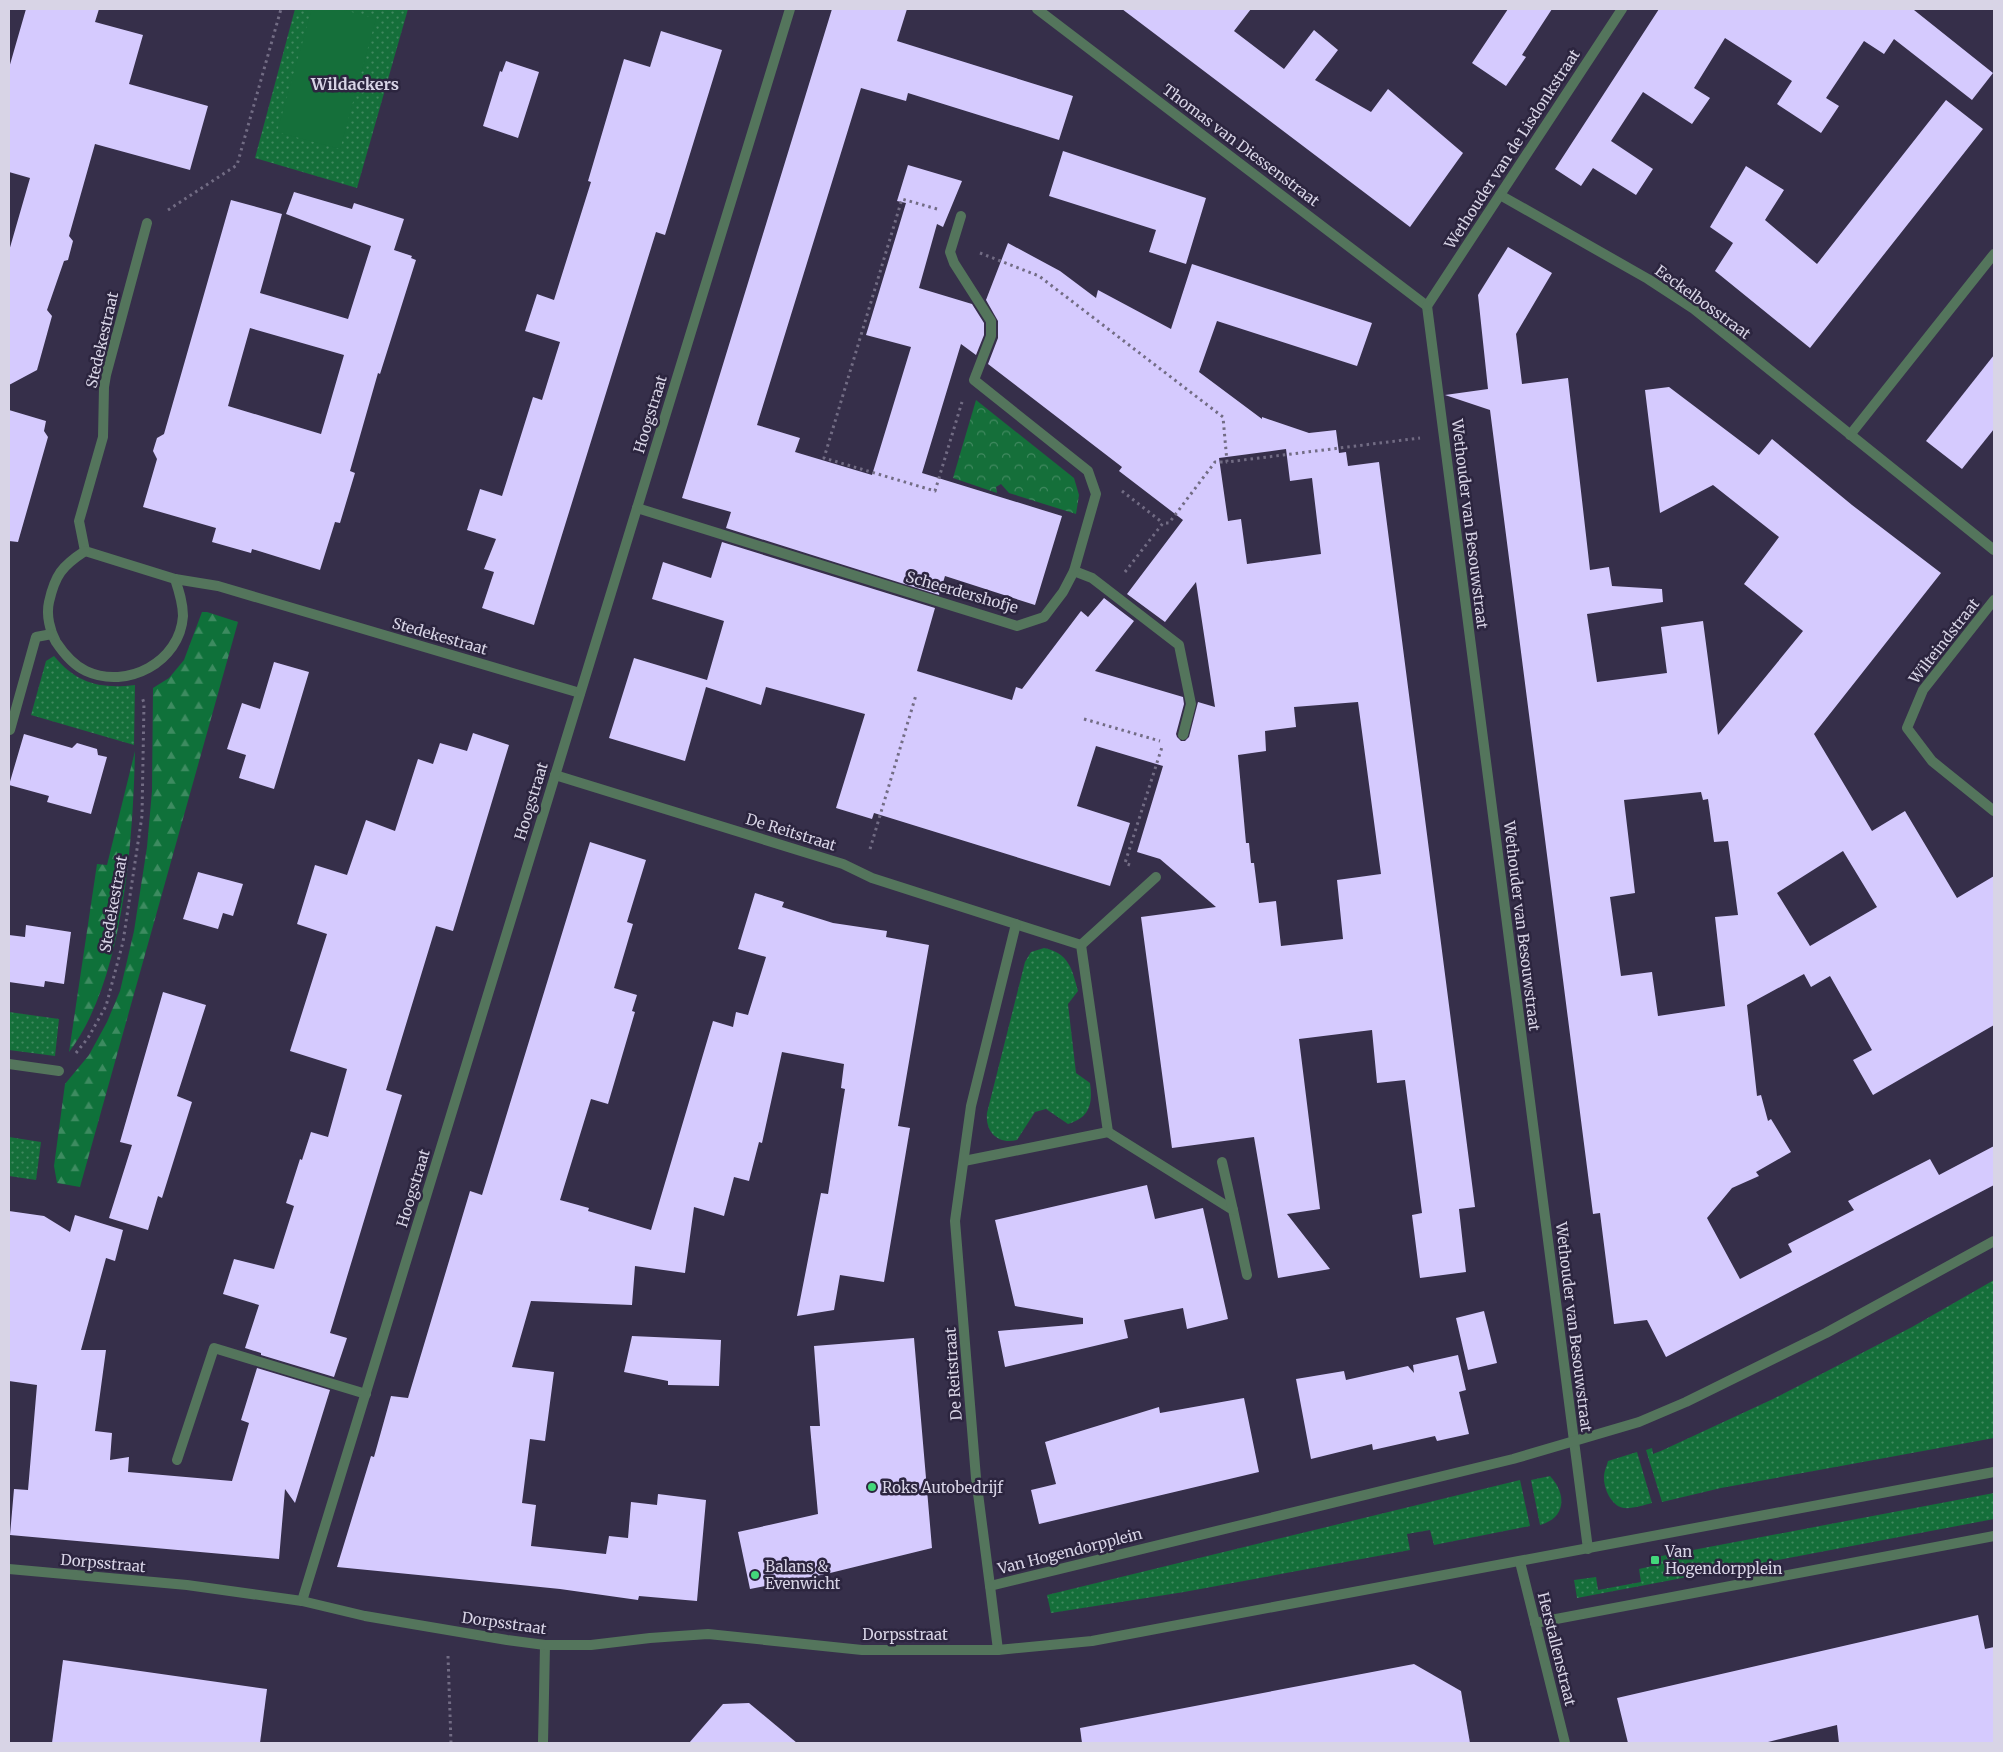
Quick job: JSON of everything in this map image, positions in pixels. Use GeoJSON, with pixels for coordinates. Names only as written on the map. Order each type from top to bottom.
{"type":"FeatureCollection","features":[{"type":"Feature","properties":{"kind":"street","name":"Hoogstraat"},"geometry":{"type":"LineString","coordinates":[[302,1602],[790,9]]}},
{"type":"Feature","properties":{"kind":"street","name":"Thomas van Diessenstraat"},"geometry":{"type":"LineString","coordinates":[[1037,9],[1427,306]]}},
{"type":"Feature","properties":{"kind":"street","name":"Wethouder van de Lisdonkstraat"},"geometry":{"type":"LineString","coordinates":[[1427,306],[1622,9]]}},
{"type":"Feature","properties":{"kind":"street","name":"Eeckelbosstraat"},"geometry":{"type":"LineString","coordinates":[[1500,195],[1648,279],[1694,310],[1994,550]]}},
{"type":"Feature","properties":{"kind":"street"},"geometry":{"type":"LineString","coordinates":[[961,216],[950,252],[954,263],[991,321],[991,336],[974,380],[1088,471]]}},
{"type":"Feature","properties":{"kind":"street","name":"Stedekestraat"},"geometry":{"type":"LineString","coordinates":[[147,223],[106,375],[103,437],[79,521],[85,551],[175,579],[218,586],[580,694]]}},
{"type":"Feature","properties":{"kind":"street"},"geometry":{"type":"LineString","coordinates":[[1850,435],[1994,254]]}},
{"type":"Feature","properties":{"kind":"street","name":"Wethouder van Besouwstraat"},"geometry":{"type":"LineString","coordinates":[[1427,306],[1588,1549]]}},
{"type":"Feature","properties":{"kind":"street","name":"Scheerdershofje"},"geometry":{"type":"LineString","coordinates":[[637,508],[1016,626],[1044,618],[1064,592],[1074,571],[1096,494],[1088,471]]}},
{"type":"Feature","properties":{"kind":"street"},"geometry":{"type":"LineString","coordinates":[[85,551],[67,562],[53,583],[47,608],[52,634],[65,656],[86,671],[110,678],[136,675],[154,666],[168,653],[178,636],[183,617],[181,597],[175,579]]}},
{"type":"Feature","properties":{"kind":"street"},"geometry":{"type":"LineString","coordinates":[[1074,571],[1092,578],[1179,645],[1191,704],[1183,735]]}},
{"type":"Feature","properties":{"kind":"street","name":"Wilteindstraat"},"geometry":{"type":"LineString","coordinates":[[1994,600],[1923,690],[1907,728],[1932,761],[1994,811]]}},
{"type":"Feature","properties":{"kind":"street"},"geometry":{"type":"LineString","coordinates":[[10,730],[36,637],[52,634]]}},
{"type":"Feature","properties":{"kind":"street","name":"De Reitstraat"},"geometry":{"type":"LineString","coordinates":[[555,776],[843,864],[872,878],[1081,945]]}},
{"type":"Feature","properties":{"kind":"street"},"geometry":{"type":"LineString","coordinates":[[1108,1132],[1081,945],[1156,877]]}},
{"type":"Feature","properties":{"kind":"street","name":"De Reitstraat"},"geometry":{"type":"LineString","coordinates":[[990,1586],[976,1478],[955,1221],[971,1106],[1016,924]]}},
{"type":"Feature","properties":{"kind":"street"},"geometry":{"type":"LineString","coordinates":[[9,1064],[59,1072]]}},
{"type":"Feature","properties":{"kind":"street"},"geometry":{"type":"LineString","coordinates":[[964,1161],[1108,1132],[1233,1210]]}},
{"type":"Feature","properties":{"kind":"street"},"geometry":{"type":"LineString","coordinates":[[1222,1162],[1247,1275]]}},
{"type":"Feature","properties":{"kind":"street","name":"Van Hogendorpplein"},"geometry":{"type":"LineString","coordinates":[[998,1650],[990,1586],[1513,1459],[1639,1422],[1686,1402],[1826,1333],[1994,1241]]}},
{"type":"Feature","properties":{"kind":"street"},"geometry":{"type":"LineString","coordinates":[[177,1460],[214,1348],[366,1394]]}},
{"type":"Feature","properties":{"kind":"street"},"geometry":{"type":"LineString","coordinates":[[998,1650],[1092,1641],[1994,1472]]}},
{"type":"Feature","properties":{"kind":"street"},"geometry":{"type":"LineString","coordinates":[[1535,1623],[1994,1536]]}},
{"type":"Feature","properties":{"kind":"street","name":"Herstallenstraat"},"geometry":{"type":"LineString","coordinates":[[1520,1562],[1565,1743]]}},
{"type":"Feature","properties":{"kind":"street","name":"Dorpsstraat"},"geometry":{"type":"LineString","coordinates":[[9,1569],[187,1586],[302,1602],[365,1616],[545,1645],[591,1645],[708,1634],[862,1650],[998,1650]]}},
{"type":"Feature","properties":{"kind":"street"},"geometry":{"type":"LineString","coordinates":[[543,1743],[545,1645]]}},
{"type":"Feature","properties":{"kind":"path"},"geometry":{"type":"LineString","coordinates":[[147,223],[237,164],[281,9]]}},
{"type":"Feature","properties":{"kind":"path"},"geometry":{"type":"LineString","coordinates":[[961,216],[902,199],[824,458],[935,491],[966,389],[974,380]]}},
{"type":"Feature","properties":{"kind":"path"},"geometry":{"type":"LineString","coordinates":[[950,252],[971,250],[1039,276],[1223,417],[1228,462]]}},
{"type":"Feature","properties":{"kind":"path"},"geometry":{"type":"LineString","coordinates":[[1088,471],[1102,475],[1163,523],[1169,523],[1215,462],[1228,462],[1443,435]]}},
{"type":"Feature","properties":{"kind":"path"},"geometry":{"type":"LineString","coordinates":[[1110,592],[1163,523]]}},
{"type":"Feature","properties":{"kind":"path","name":"Stedekestraat"},"geometry":{"type":"LineString","coordinates":[[59,1072],[88,1038],[106,1006],[123,942],[142,816],[144,703],[136,675]]}},
{"type":"Feature","properties":{"kind":"path"},"geometry":{"type":"LineString","coordinates":[[863,874],[916,695]]}},
{"type":"Feature","properties":{"kind":"path"},"geometry":{"type":"LineString","coordinates":[[1084,719],[1163,742],[1125,863],[1156,877]]}},
{"type":"Feature","properties":{"kind":"path"},"geometry":{"type":"LineString","coordinates":[[448,1630],[451,1743]]}},
{"type":"Feature","properties":{"kind":"green space"},"geometry":{"type":"Polygon","coordinates":[[[295,9],[408,9],[357,188],[255,158],[295,9]]]}},
{"type":"Feature","properties":{"kind":"green space"},"geometry":{"type":"Polygon","coordinates":[[[312,9],[341,9],[376,19],[340,149],[277,132],[312,9]]]}},
{"type":"Feature","properties":{"kind":"green space"},"geometry":{"type":"Polygon","coordinates":[[[976,400],[1074,478],[1079,495],[1076,514],[1009,493],[1001,484],[996,487],[997,493],[953,478],[976,400]]]}},
{"type":"Feature","properties":{"kind":"green space"},"geometry":{"type":"Polygon","coordinates":[[[202,612],[238,622],[80,1187],[57,1183],[54,1166],[65,1084],[89,1055],[107,1022],[120,991],[134,931],[147,847],[152,791],[153,688],[169,678],[184,660],[202,612]]]}},
{"type":"Feature","properties":{"kind":"green space"},"geometry":{"type":"Polygon","coordinates":[[[54,656],[81,679],[100,685],[135,685],[134,745],[31,715],[46,661],[54,656]]]}},
{"type":"Feature","properties":{"kind":"green space"},"geometry":{"type":"Polygon","coordinates":[[[135,751],[132,825],[128,866],[114,949],[88,1022],[69,1052],[97,864],[107,865],[135,751]]]}},
{"type":"Feature","properties":{"kind":"green space"},"geometry":{"type":"Polygon","coordinates":[[[1044,948],[1052,950],[1064,958],[1074,976],[1078,991],[1068,1004],[1076,1073],[1090,1083],[1090,1103],[1081,1118],[1068,1124],[1046,1109],[1035,1112],[1017,1140],[1004,1141],[994,1136],[988,1126],[987,1113],[1025,962],[1031,952],[1044,948]]]}},
{"type":"Feature","properties":{"kind":"green space"},"geometry":{"type":"Polygon","coordinates":[[[9,1012],[59,1019],[55,1056],[9,1050],[9,1012]]]}},
{"type":"Feature","properties":{"kind":"green space"},"geometry":{"type":"Polygon","coordinates":[[[9,1137],[41,1142],[36,1180],[9,1176],[9,1137]]]}},
{"type":"Feature","properties":{"kind":"green space"},"geometry":{"type":"Polygon","coordinates":[[[1994,1280],[1994,1438],[1721,1488],[1662,1502],[1646,1450],[1652,1448],[1653,1454],[1663,1450],[1773,1399],[1912,1327],[1994,1280]]]}},
{"type":"Feature","properties":{"kind":"green space"},"geometry":{"type":"Polygon","coordinates":[[[1637,1452],[1652,1503],[1631,1508],[1620,1507],[1609,1496],[1604,1481],[1605,1470],[1608,1461],[1637,1452]]]}},
{"type":"Feature","properties":{"kind":"green space"},"geometry":{"type":"Polygon","coordinates":[[[1550,1476],[1559,1490],[1561,1505],[1555,1517],[1549,1522],[1540,1525],[1531,1480],[1550,1476]]]}},
{"type":"Feature","properties":{"kind":"green space"},"geometry":{"type":"Polygon","coordinates":[[[1520,1480],[1530,1526],[1434,1545],[1430,1530],[1407,1534],[1410,1550],[1184,1592],[1051,1613],[1047,1595],[1520,1480]]]}},
{"type":"Feature","properties":{"kind":"green space"},"geometry":{"type":"Polygon","coordinates":[[[1994,1493],[1994,1519],[1577,1598],[1574,1580],[1596,1577],[1598,1590],[1641,1582],[1639,1569],[1657,1565],[1656,1557],[1994,1493]]]}},
{"type":"Feature","properties":{"kind":"building"},"geometry":{"type":"Polygon","coordinates":[[[26,9],[99,9],[95,22],[143,35],[129,84],[208,106],[190,170],[95,144],[69,236],[73,241],[68,260],[64,261],[47,310],[52,316],[37,370],[9,385],[9,251],[30,178],[9,172],[9,68],[26,9]]]}},
{"type":"Feature","properties":{"kind":"building"},"geometry":{"type":"Polygon","coordinates":[[[832,9],[907,9],[897,41],[1073,96],[1059,140],[908,93],[906,101],[861,88],[757,425],[800,438],[795,452],[872,475],[911,347],[866,335],[906,203],[897,201],[908,165],[962,181],[943,227],[937,224],[919,288],[972,304],[984,323],[984,335],[976,355],[961,344],[922,473],[1062,516],[1035,605],[945,576],[939,595],[726,528],[731,512],[682,498],[832,9]]]}},
{"type":"Feature","properties":{"kind":"building"},"geometry":{"type":"Polygon","coordinates":[[[1122,9],[1251,9],[1234,31],[1284,69],[1314,30],[1338,50],[1315,80],[1371,112],[1388,89],[1463,153],[1410,227],[1122,9]]]}},
{"type":"Feature","properties":{"kind":"building"},"geometry":{"type":"Polygon","coordinates":[[[1508,9],[1552,9],[1522,55],[1526,57],[1506,86],[1472,63],[1508,9]]]}},
{"type":"Feature","properties":{"kind":"building"},"geometry":{"type":"Polygon","coordinates":[[[1659,9],[1914,9],[1993,73],[1972,100],[1894,39],[1884,54],[1864,41],[1826,98],[1839,106],[1821,133],[1777,104],[1792,81],[1725,38],[1694,88],[1710,98],[1692,124],[1643,92],[1611,141],[1653,169],[1636,195],[1593,168],[1581,186],[1555,169],[1659,9]]]}},
{"type":"Feature","properties":{"kind":"building"},"geometry":{"type":"Polygon","coordinates":[[[661,31],[722,50],[665,235],[656,232],[534,625],[482,608],[494,572],[484,569],[496,539],[467,530],[480,489],[502,496],[533,397],[542,400],[560,342],[525,331],[537,294],[554,300],[591,182],[588,181],[624,59],[650,67],[661,31]]]}},
{"type":"Feature","properties":{"kind":"building"},"geometry":{"type":"Polygon","coordinates":[[[506,61],[539,72],[518,138],[483,126],[500,71],[502,72],[506,61]]]}},
{"type":"Feature","properties":{"kind":"building"},"geometry":{"type":"Polygon","coordinates":[[[1946,100],[1983,129],[1810,348],[1715,271],[1733,243],[1710,227],[1746,166],[1784,190],[1765,220],[1817,264],[1946,100]]]}},
{"type":"Feature","properties":{"kind":"building"},"geometry":{"type":"Polygon","coordinates":[[[1063,151],[1206,198],[1186,264],[1149,252],[1156,230],[1049,196],[1063,151]]]}},
{"type":"Feature","properties":{"kind":"building"},"geometry":{"type":"Polygon","coordinates":[[[294,192],[352,209],[354,203],[404,219],[394,250],[412,256],[411,258],[416,260],[380,374],[378,373],[350,471],[355,473],[340,523],[335,522],[320,570],[252,549],[251,553],[212,542],[216,528],[143,507],[157,459],[153,451],[157,438],[164,434],[231,200],[282,214],[260,293],[348,319],[371,246],[286,214],[294,192]],[[250,328],[228,406],[321,434],[344,355],[250,328]]]}},
{"type":"Feature","properties":{"kind":"building"},"geometry":{"type":"Polygon","coordinates":[[[1008,243],[1060,271],[1096,298],[1098,290],[1171,329],[1192,264],[1372,323],[1357,366],[1217,321],[1199,372],[1262,419],[1262,417],[1309,433],[1336,430],[1339,453],[1346,452],[1348,466],[1379,462],[1475,1207],[1459,1209],[1466,1272],[1420,1278],[1412,1215],[1422,1213],[1405,1080],[1377,1083],[1372,1030],[1299,1039],[1320,1209],[1287,1214],[1330,1269],[1278,1278],[1254,1137],[1172,1148],[1141,917],[1216,907],[1160,859],[1137,852],[1163,766],[1096,746],[1077,806],[1130,823],[1110,886],[874,813],[872,819],[836,808],[865,714],[766,687],[761,705],[706,687],[685,761],[609,738],[634,658],[707,680],[724,621],[652,599],[663,562],[711,578],[722,542],[935,608],[917,671],[1012,700],[1016,687],[1022,689],[1081,611],[1088,617],[1104,598],[1134,621],[1095,671],[1183,697],[1184,704],[1176,734],[1181,741],[1185,741],[1189,737],[1198,702],[1215,707],[1196,582],[1165,622],[1127,594],[1183,520],[1119,471],[1122,467],[988,364],[998,338],[998,321],[986,300],[1008,243]],[[1286,449],[1219,458],[1228,521],[1241,519],[1247,564],[1321,554],[1312,478],[1290,481],[1286,449]],[[1358,702],[1294,707],[1296,727],[1265,731],[1266,751],[1238,755],[1246,843],[1249,843],[1251,863],[1254,863],[1259,903],[1276,901],[1281,946],[1343,939],[1337,880],[1381,874],[1358,702]]]}},
{"type":"Feature","properties":{"kind":"building"},"geometry":{"type":"Polygon","coordinates":[[[1508,247],[1552,273],[1516,334],[1522,384],[1568,378],[1590,570],[1609,567],[1612,586],[1662,589],[1663,602],[1587,614],[1597,682],[1667,673],[1661,627],[1703,621],[1718,735],[1803,631],[1744,584],[1779,537],[1713,485],[1660,513],[1645,390],[1669,387],[1759,455],[1772,439],[1852,505],[1941,573],[1814,734],[1872,831],[1905,811],[1957,898],[1994,876],[1994,1025],[1873,1095],[1853,1060],[1872,1050],[1830,976],[1811,987],[1804,974],[1747,1005],[1757,1096],[1761,1095],[1768,1121],[1771,1119],[1791,1152],[1756,1172],[1759,1176],[1732,1188],[1707,1218],[1740,1279],[1792,1252],[1788,1244],[1854,1210],[1848,1201],[1930,1159],[1939,1175],[1994,1146],[1994,1185],[1666,1357],[1647,1320],[1614,1324],[1600,1213],[1593,1214],[1490,410],[1445,395],[1488,389],[1478,295],[1508,247]],[[1701,792],[1624,800],[1635,893],[1610,897],[1621,976],[1652,972],[1658,1016],[1725,1006],[1715,917],[1738,915],[1728,841],[1714,842],[1708,799],[1703,800],[1701,792]],[[1843,851],[1777,893],[1810,946],[1877,907],[1843,851]]]}},
{"type":"Feature","properties":{"kind":"building"},"geometry":{"type":"Polygon","coordinates":[[[1994,355],[1994,429],[1962,469],[1926,441],[1994,355]]]}},
{"type":"Feature","properties":{"kind":"building"},"geometry":{"type":"Polygon","coordinates":[[[9,410],[46,421],[44,431],[48,437],[18,542],[9,541],[9,410]]]}},
{"type":"Feature","properties":{"kind":"building"},"geometry":{"type":"Polygon","coordinates":[[[274,662],[309,672],[274,789],[239,778],[246,755],[227,749],[242,703],[260,709],[274,662]]]}},
{"type":"Feature","properties":{"kind":"building"},"geometry":{"type":"Polygon","coordinates":[[[473,733],[509,745],[453,931],[436,926],[386,1090],[402,1095],[330,1333],[347,1338],[334,1377],[261,1355],[261,1353],[245,1348],[259,1305],[223,1294],[234,1259],[274,1269],[294,1206],[286,1203],[300,1159],[302,1160],[311,1132],[328,1137],[347,1069],[290,1051],[327,934],[297,924],[315,865],[347,875],[366,820],[395,831],[418,759],[433,764],[440,743],[467,751],[473,733]]]}},
{"type":"Feature","properties":{"kind":"building"},"geometry":{"type":"Polygon","coordinates":[[[24,734],[72,748],[77,743],[97,749],[98,755],[107,757],[91,814],[47,802],[49,796],[9,785],[24,734]]]}},
{"type":"Feature","properties":{"kind":"building"},"geometry":{"type":"Polygon","coordinates":[[[590,842],[646,860],[627,922],[633,924],[614,988],[637,995],[632,1011],[635,1012],[608,1104],[591,1099],[560,1200],[589,1208],[588,1211],[651,1230],[713,1021],[733,1027],[736,1012],[748,1015],[766,957],[738,949],[755,893],[784,902],[782,907],[833,923],[887,931],[886,937],[929,945],[898,1126],[910,1128],[884,1282],[840,1275],[834,1310],[797,1316],[821,1193],[828,1194],[845,1089],[841,1088],[844,1064],[782,1052],[762,1143],[759,1142],[749,1181],[734,1177],[724,1216],[694,1207],[685,1273],[635,1266],[632,1305],[531,1301],[512,1367],[554,1372],[545,1441],[530,1439],[522,1503],[536,1505],[531,1546],[606,1554],[609,1536],[628,1538],[631,1502],[657,1505],[658,1494],[706,1500],[697,1601],[639,1596],[638,1600],[560,1589],[337,1567],[371,1456],[374,1457],[391,1396],[408,1398],[470,1191],[482,1195],[590,842]]]}},
{"type":"Feature","properties":{"kind":"building"},"geometry":{"type":"Polygon","coordinates":[[[198,872],[243,884],[233,916],[223,913],[218,929],[183,919],[198,872]]]}},
{"type":"Feature","properties":{"kind":"building"},"geometry":{"type":"Polygon","coordinates":[[[26,925],[71,932],[64,984],[45,981],[44,987],[9,982],[9,935],[25,937],[26,925]]]}},
{"type":"Feature","properties":{"kind":"building"},"geometry":{"type":"Polygon","coordinates":[[[163,992],[206,1005],[177,1096],[192,1102],[162,1198],[158,1196],[148,1230],[109,1218],[132,1145],[120,1142],[163,992]]]}},
{"type":"Feature","properties":{"kind":"building"},"geometry":{"type":"Polygon","coordinates":[[[1147,1185],[1155,1219],[1203,1208],[1228,1319],[1187,1329],[1183,1308],[1124,1320],[1128,1338],[1005,1367],[998,1331],[1083,1324],[1083,1318],[1015,1306],[995,1220],[1147,1185]]]}},
{"type":"Feature","properties":{"kind":"building"},"geometry":{"type":"Polygon","coordinates":[[[9,1211],[44,1216],[70,1232],[75,1215],[123,1230],[115,1261],[106,1258],[81,1350],[106,1350],[95,1431],[112,1433],[110,1460],[129,1457],[128,1472],[232,1481],[249,1423],[241,1420],[257,1368],[330,1390],[295,1503],[285,1489],[279,1559],[10,1535],[14,1489],[28,1490],[37,1385],[9,1381],[9,1211]]]}},
{"type":"Feature","properties":{"kind":"building"},"geometry":{"type":"Polygon","coordinates":[[[1484,1311],[1497,1363],[1468,1370],[1456,1318],[1484,1311]]]}},
{"type":"Feature","properties":{"kind":"building"},"geometry":{"type":"Polygon","coordinates":[[[632,1336],[721,1340],[719,1386],[668,1385],[668,1381],[624,1372],[632,1336]]]}},
{"type":"Feature","properties":{"kind":"building"},"geometry":{"type":"Polygon","coordinates":[[[914,1338],[932,1548],[826,1574],[750,1589],[738,1532],[818,1514],[810,1426],[820,1426],[814,1346],[914,1338]]]}},
{"type":"Feature","properties":{"kind":"building"},"geometry":{"type":"Polygon","coordinates":[[[1458,1355],[1466,1390],[1459,1392],[1469,1434],[1437,1441],[1435,1436],[1373,1450],[1372,1444],[1311,1459],[1296,1379],[1344,1371],[1346,1380],[1408,1366],[1414,1373],[1413,1365],[1458,1355]]]}},
{"type":"Feature","properties":{"kind":"building"},"geometry":{"type":"Polygon","coordinates":[[[1244,1398],[1259,1472],[1039,1524],[1031,1490],[1056,1484],[1045,1442],[1159,1407],[1160,1413],[1244,1398]]]}},
{"type":"Feature","properties":{"kind":"building"},"geometry":{"type":"Polygon","coordinates":[[[1978,1615],[1985,1649],[1994,1647],[1994,1743],[1839,1743],[1837,1725],[1764,1743],[1628,1743],[1617,1698],[1978,1615]]]}},
{"type":"Feature","properties":{"kind":"building"},"geometry":{"type":"Polygon","coordinates":[[[63,1660],[267,1689],[260,1743],[52,1743],[63,1660]]]}},
{"type":"Feature","properties":{"kind":"building"},"geometry":{"type":"Polygon","coordinates":[[[1414,1664],[1461,1691],[1470,1743],[1082,1743],[1080,1728],[1414,1664]]]}},
{"type":"Feature","properties":{"kind":"building"},"geometry":{"type":"Polygon","coordinates":[[[749,1703],[797,1743],[689,1743],[723,1704],[749,1703]]]}},
{"type":"Feature","properties":{"kind":"place","name":"Roks Autobedrijf"},"geometry":{"type":"Point","coordinates":[872,1487]}},
{"type":"Feature","properties":{"kind":"place","name":"Van Hogendorpplein"},"geometry":{"type":"Point","coordinates":[1655,1560]}},
{"type":"Feature","properties":{"kind":"place","name":"Balans & Evenwicht"},"geometry":{"type":"Point","coordinates":[755,1575]}},
{"type":"Feature","properties":{"kind":"district","name":"Wildackers"},"geometry":{"type":"Point","coordinates":[355,84]}}]}
